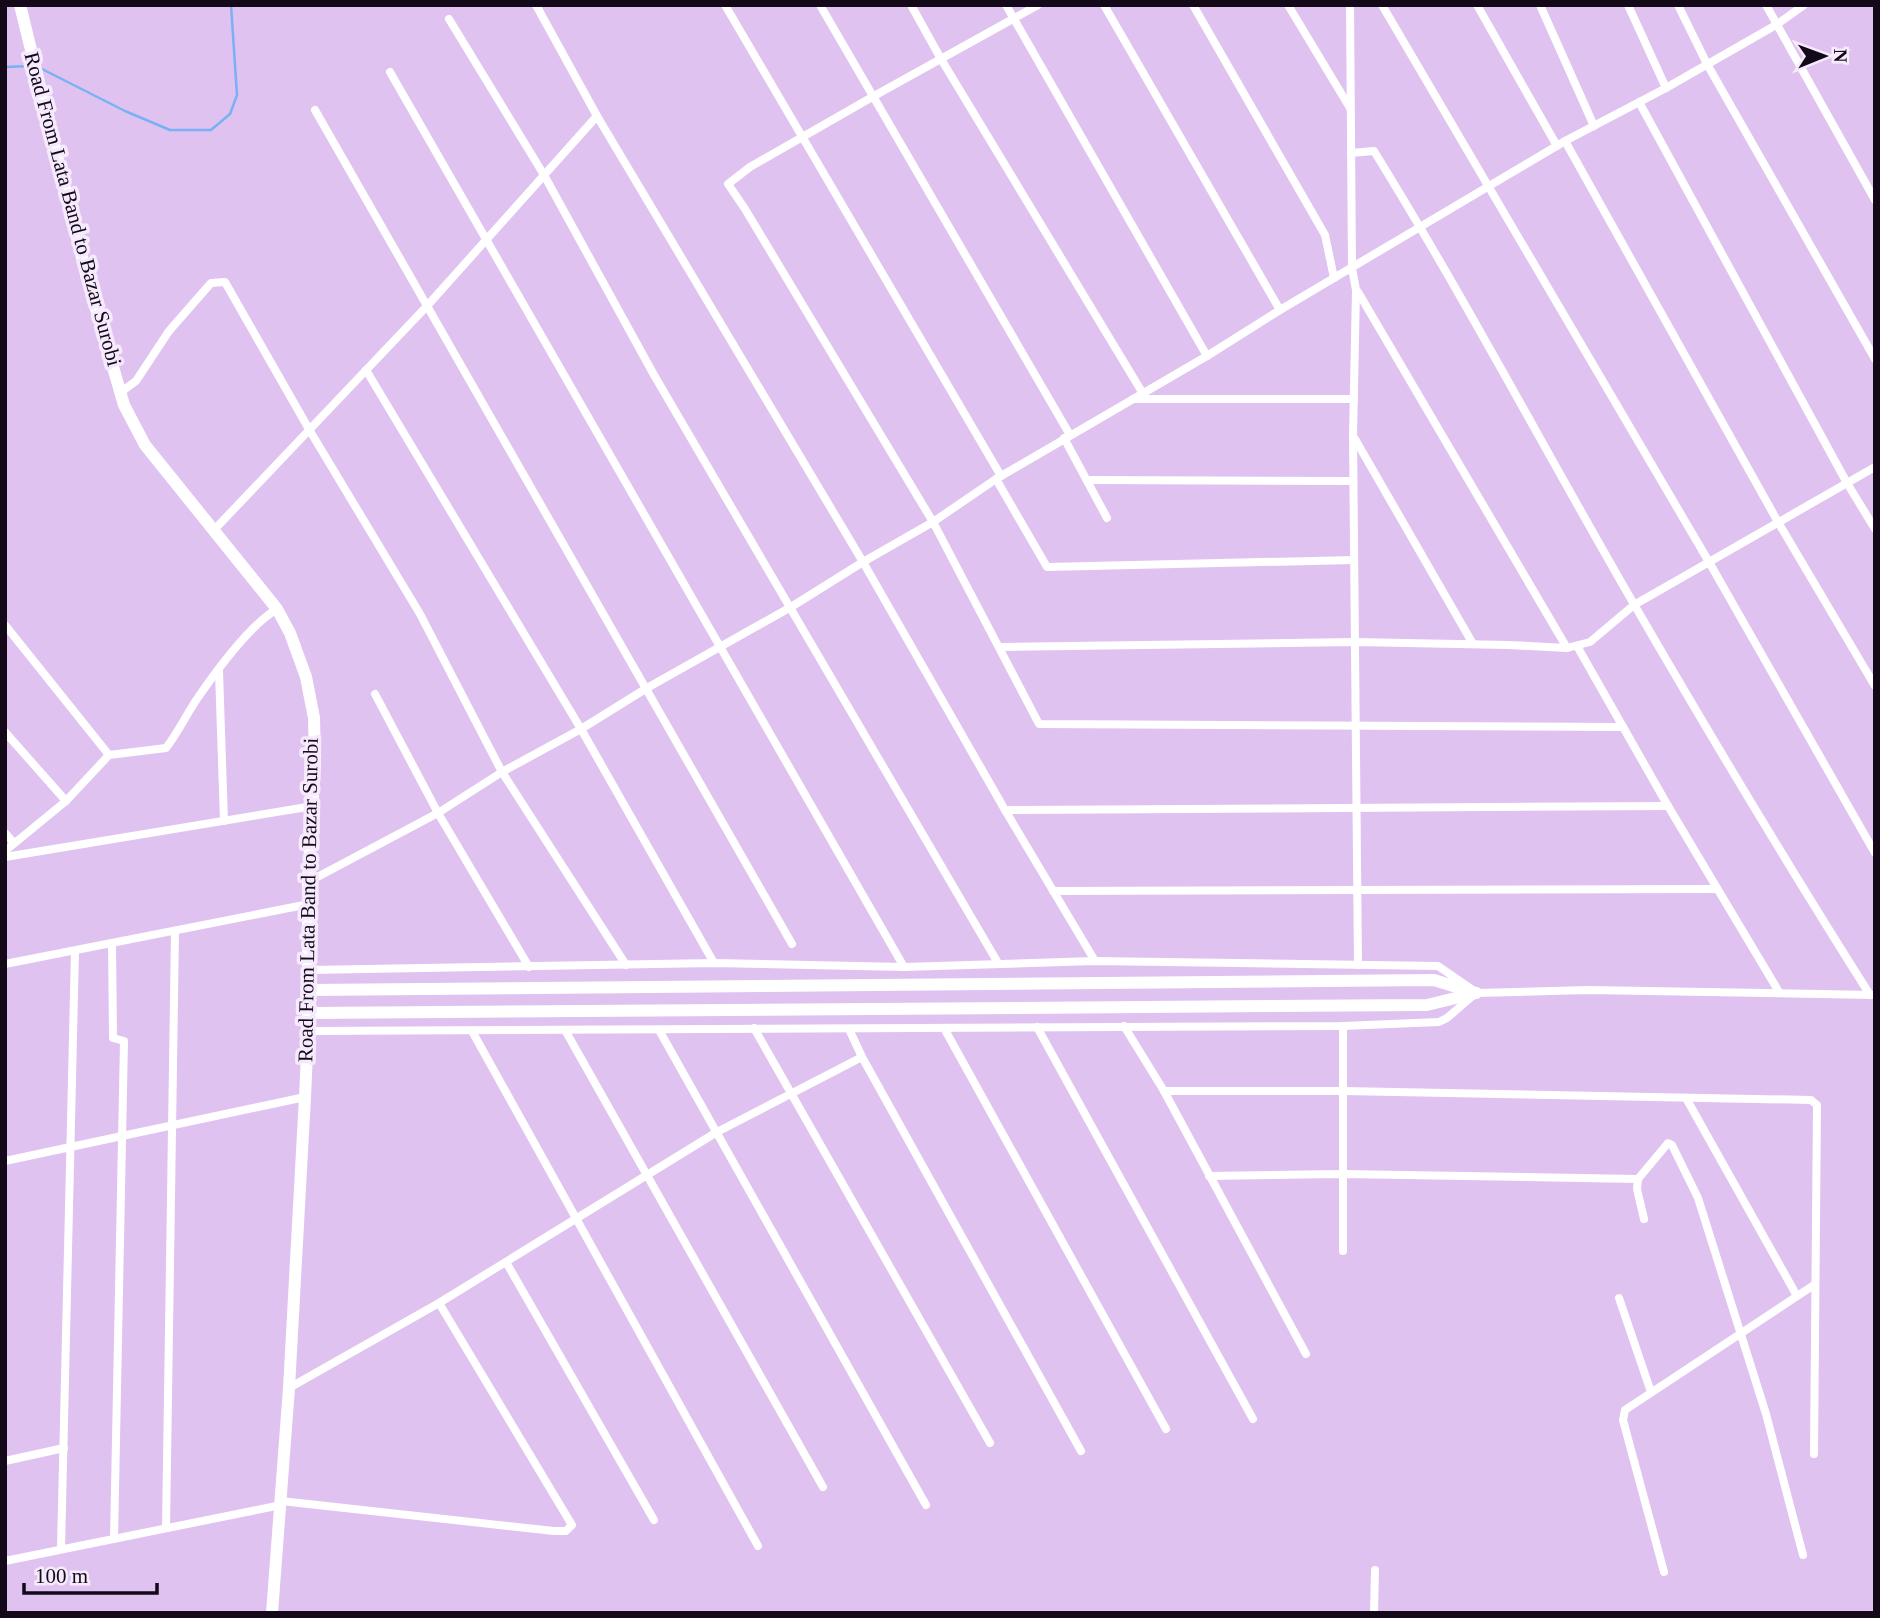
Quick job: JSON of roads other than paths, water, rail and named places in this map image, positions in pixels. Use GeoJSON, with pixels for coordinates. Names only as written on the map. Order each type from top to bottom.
{"type":"FeatureCollection","features":[{"type":"Feature","properties":{"kind":"street","name":"Road From Lata Band to Bazar Surobi"},"geometry":{"type":"LineString","coordinates":[[20,5],[86,274],[124,405],[145,445],[277,610],[290,633],[306,677],[314,718],[305,1097],[289,1388],[272,1613]]}},
{"type":"Feature","properties":{"kind":"street"},"geometry":{"type":"LineString","coordinates":[[536,5],[597,116],[863,562],[1004,810],[1095,961]]}},
{"type":"Feature","properties":{"kind":"street"},"geometry":{"type":"LineString","coordinates":[[724,5],[998,477],[1047,567],[1354,560]]}},
{"type":"Feature","properties":{"kind":"street"},"geometry":{"type":"LineString","coordinates":[[820,5],[1067,437],[1107,517]]}},
{"type":"Feature","properties":{"kind":"street"},"geometry":{"type":"LineString","coordinates":[[911,5],[1142,392]]}},
{"type":"Feature","properties":{"kind":"street"},"geometry":{"type":"LineString","coordinates":[[1006,5],[1207,356]]}},
{"type":"Feature","properties":{"kind":"street"},"geometry":{"type":"LineString","coordinates":[[1038,5],[750,167],[728,184],[933,522],[1039,724],[1623,727]]}},
{"type":"Feature","properties":{"kind":"street"},"geometry":{"type":"LineString","coordinates":[[1104,5],[1280,310]]}},
{"type":"Feature","properties":{"kind":"street"},"geometry":{"type":"LineString","coordinates":[[1193,5],[1325,235],[1334,278]]}},
{"type":"Feature","properties":{"kind":"street"},"geometry":{"type":"LineString","coordinates":[[1288,5],[1351,108]]}},
{"type":"Feature","properties":{"kind":"street"},"geometry":{"type":"LineString","coordinates":[[1350,5],[1352,268],[1356,290],[1353,481],[1357,965]]}},
{"type":"Feature","properties":{"kind":"street"},"geometry":{"type":"LineString","coordinates":[[1382,5],[1709,562],[1875,853]]}},
{"type":"Feature","properties":{"kind":"street"},"geometry":{"type":"LineString","coordinates":[[1477,5],[1557,146]]}},
{"type":"Feature","properties":{"kind":"street"},"geometry":{"type":"LineString","coordinates":[[1541,5],[1594,126]]}},
{"type":"Feature","properties":{"kind":"street"},"geometry":{"type":"LineString","coordinates":[[1629,5],[1666,88]]}},
{"type":"Feature","properties":{"kind":"street"},"geometry":{"type":"LineString","coordinates":[[1678,5],[1707,64],[1875,359]]}},
{"type":"Feature","properties":{"kind":"street"},"geometry":{"type":"LineString","coordinates":[[1766,5],[1875,200]]}},
{"type":"Feature","properties":{"kind":"street"},"geometry":{"type":"LineString","coordinates":[[309,882],[438,813],[502,772],[791,607],[933,522],[998,477],[1207,356],[1565,141],[1666,88],[1804,5]]}},
{"type":"Feature","properties":{"kind":"street"},"geometry":{"type":"LineString","coordinates":[[449,19],[544,175],[654,375],[998,963]]}},
{"type":"Feature","properties":{"kind":"street"},"geometry":{"type":"LineString","coordinates":[[390,72],[904,967]]}},
{"type":"Feature","properties":{"kind":"street"},"geometry":{"type":"LineString","coordinates":[[1639,102],[1875,529]]}},
{"type":"Feature","properties":{"kind":"street"},"geometry":{"type":"LineString","coordinates":[[315,110],[792,944]]}},
{"type":"Feature","properties":{"kind":"street"},"geometry":{"type":"LineString","coordinates":[[214,530],[427,306],[597,116]]}},
{"type":"Feature","properties":{"kind":"street"},"geometry":{"type":"LineString","coordinates":[[1565,141],[1778,522],[1875,686]]}},
{"type":"Feature","properties":{"kind":"street"},"geometry":{"type":"LineString","coordinates":[[1351,153],[1374,152],[1420,227],[1634,605],[1771,838],[1872,995]]}},
{"type":"Feature","properties":{"kind":"street"},"geometry":{"type":"LineString","coordinates":[[121,392],[136,381],[169,331],[211,283],[225,282],[310,431],[420,614],[502,772],[625,965]]}},
{"type":"Feature","properties":{"kind":"street"},"geometry":{"type":"LineString","coordinates":[[1356,290],[1567,648]]}},
{"type":"Feature","properties":{"kind":"street"},"geometry":{"type":"LineString","coordinates":[[366,370],[581,729],[714,963]]}},
{"type":"Feature","properties":{"kind":"street"},"geometry":{"type":"LineString","coordinates":[[1130,399],[1354,399]]}},
{"type":"Feature","properties":{"kind":"street"},"geometry":{"type":"LineString","coordinates":[[1353,436],[1474,644]]}},
{"type":"Feature","properties":{"kind":"street"},"geometry":{"type":"LineString","coordinates":[[1000,648],[1355,642],[1567,648],[1577,646],[1590,642],[1634,605],[1875,467]]}},
{"type":"Feature","properties":{"kind":"street"},"geometry":{"type":"LineString","coordinates":[[1088,480],[1353,481]]}},
{"type":"Feature","properties":{"kind":"street"},"geometry":{"type":"LineString","coordinates":[[5,851],[66,801],[109,755],[166,748],[182,728],[198,697],[263,618],[277,610]]}},
{"type":"Feature","properties":{"kind":"street"},"geometry":{"type":"LineString","coordinates":[[5,625],[109,755]]}},
{"type":"Feature","properties":{"kind":"street"},"geometry":{"type":"LineString","coordinates":[[1577,646],[1779,992]]}},
{"type":"Feature","properties":{"kind":"street"},"geometry":{"type":"LineString","coordinates":[[219,671],[224,821]]}},
{"type":"Feature","properties":{"kind":"street"},"geometry":{"type":"LineString","coordinates":[[375,694],[438,813],[529,967]]}},
{"type":"Feature","properties":{"kind":"street"},"geometry":{"type":"LineString","coordinates":[[5,732],[66,801]]}},
{"type":"Feature","properties":{"kind":"street"},"geometry":{"type":"LineString","coordinates":[[5,858],[313,806]]}},
{"type":"Feature","properties":{"kind":"street"},"geometry":{"type":"LineString","coordinates":[[1004,810],[1355,810],[1668,806]]}},
{"type":"Feature","properties":{"kind":"street"},"geometry":{"type":"LineString","coordinates":[[5,833],[14,843]]}},
{"type":"Feature","properties":{"kind":"street"},"geometry":{"type":"LineString","coordinates":[[1053,891],[1717,889]]}},
{"type":"Feature","properties":{"kind":"street"},"geometry":{"type":"LineString","coordinates":[[5,964],[309,904]]}},
{"type":"Feature","properties":{"kind":"street"},"geometry":{"type":"LineString","coordinates":[[166,1528],[175,930]]}},
{"type":"Feature","properties":{"kind":"street"},"geometry":{"type":"LineString","coordinates":[[113,943],[113,1038],[124,1041],[114,1539]]}},
{"type":"Feature","properties":{"kind":"street"},"geometry":{"type":"LineString","coordinates":[[61,1549],[75,950]]}},
{"type":"Feature","properties":{"kind":"street"},"geometry":{"type":"LineString","coordinates":[[308,970],[714,963],[904,967],[1095,961],[1438,966],[1476,993]]}},
{"type":"Feature","properties":{"kind":"street"},"geometry":{"type":"LineString","coordinates":[[308,990],[1434,980],[1476,993]]}},
{"type":"Feature","properties":{"kind":"street"},"geometry":{"type":"LineString","coordinates":[[308,1013],[1427,1005],[1476,993],[1589,990],[1872,995]]}},
{"type":"Feature","properties":{"kind":"street"},"geometry":{"type":"LineString","coordinates":[[308,1031],[1343,1026],[1438,1022],[1447,1018],[1476,993]]}},
{"type":"Feature","properties":{"kind":"street"},"geometry":{"type":"LineString","coordinates":[[1124,1026],[1164,1091],[1306,1354]]}},
{"type":"Feature","properties":{"kind":"street"},"geometry":{"type":"LineString","coordinates":[[1343,1026],[1343,1251]]}},
{"type":"Feature","properties":{"kind":"street"},"geometry":{"type":"LineString","coordinates":[[1037,1027],[1253,1419]]}},
{"type":"Feature","properties":{"kind":"street"},"geometry":{"type":"LineString","coordinates":[[754,1028],[989,1443]]}},
{"type":"Feature","properties":{"kind":"street"},"geometry":{"type":"LineString","coordinates":[[944,1028],[1166,1429]]}},
{"type":"Feature","properties":{"kind":"street"},"geometry":{"type":"LineString","coordinates":[[849,1029],[1081,1451]]}},
{"type":"Feature","properties":{"kind":"street"},"geometry":{"type":"LineString","coordinates":[[565,1030],[823,1487]]}},
{"type":"Feature","properties":{"kind":"street"},"geometry":{"type":"LineString","coordinates":[[659,1030],[926,1505]]}},
{"type":"Feature","properties":{"kind":"street"},"geometry":{"type":"LineString","coordinates":[[472,1031],[758,1546]]}},
{"type":"Feature","properties":{"kind":"street"},"geometry":{"type":"LineString","coordinates":[[289,1388],[439,1303],[577,1219],[646,1173],[717,1132],[862,1057]]}},
{"type":"Feature","properties":{"kind":"street"},"geometry":{"type":"LineString","coordinates":[[1164,1091],[1343,1091],[1811,1100],[1817,1105],[1815,1454]]}},
{"type":"Feature","properties":{"kind":"street"},"geometry":{"type":"LineString","coordinates":[[5,1161],[305,1097]]}},
{"type":"Feature","properties":{"kind":"street"},"geometry":{"type":"LineString","coordinates":[[1686,1098],[1797,1296]]}},
{"type":"Feature","properties":{"kind":"street"},"geometry":{"type":"LineString","coordinates":[[1644,1219],[1637,1189],[1638,1179],[1668,1143],[1672,1145],[1698,1198],[1766,1414],[1803,1555]]}},
{"type":"Feature","properties":{"kind":"street"},"geometry":{"type":"LineString","coordinates":[[1209,1176],[1342,1174],[1638,1179]]}},
{"type":"Feature","properties":{"kind":"street"},"geometry":{"type":"LineString","coordinates":[[506,1262],[654,1520]]}},
{"type":"Feature","properties":{"kind":"street"},"geometry":{"type":"LineString","coordinates":[[1664,1572],[1623,1420],[1625,1410],[1814,1285]]}},
{"type":"Feature","properties":{"kind":"street"},"geometry":{"type":"LineString","coordinates":[[1619,1298],[1651,1392]]}},
{"type":"Feature","properties":{"kind":"street"},"geometry":{"type":"LineString","coordinates":[[5,1561],[281,1503],[566,1531],[572,1525],[439,1303]]}},
{"type":"Feature","properties":{"kind":"street"},"geometry":{"type":"LineString","coordinates":[[5,1461],[64,1448]]}},
{"type":"Feature","properties":{"kind":"street"},"geometry":{"type":"LineString","coordinates":[[1374,1570],[1374,1613]]}},
{"type":"Feature","properties":{"kind":"waterway"},"geometry":{"type":"LineString","coordinates":[[40,68],[125,111],[170,130],[211,130],[230,114],[237,95],[231,5]]}},
{"type":"Feature","properties":{"kind":"waterway"},"geometry":{"type":"LineString","coordinates":[[5,67],[30,66]]}}]}
